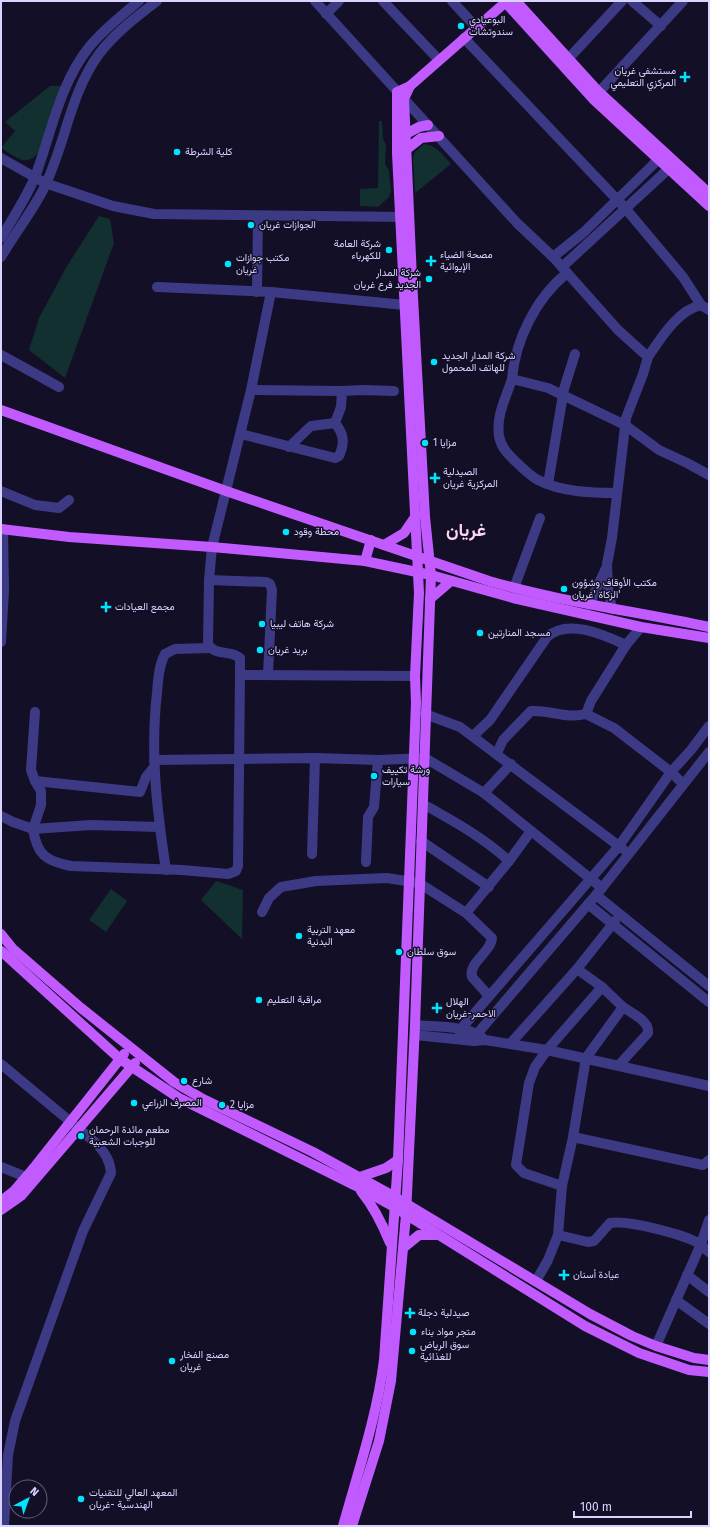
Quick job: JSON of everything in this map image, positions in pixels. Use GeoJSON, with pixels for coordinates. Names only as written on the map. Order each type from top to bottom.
{"type":"FeatureCollection","features":[{"type":"Feature","properties":{"kind":"main road"},"geometry":{"type":"LineString","coordinates":[[516,1],[568,59],[661,157]]}},
{"type":"Feature","properties":{"kind":"main road"},"geometry":{"type":"LineString","coordinates":[[343,1526],[351,1512],[386,1380],[403,1248],[407,1203],[415,1030],[413,759],[421,703],[431,575],[406,217],[397,139],[401,95],[506,2],[593,99],[671,166],[709,206]]}},
{"type":"Feature","properties":{"kind":"main road"},"geometry":{"type":"LineString","coordinates":[[386,1380],[391,1247],[398,1160],[414,883],[421,841],[425,758],[424,714],[415,676],[419,620],[405,306],[407,149],[401,95]]}},
{"type":"Feature","properties":{"kind":"main road"},"geometry":{"type":"LineString","coordinates":[[397,139],[406,133],[428,124]]}},
{"type":"Feature","properties":{"kind":"main road"},"geometry":{"type":"LineString","coordinates":[[407,149],[421,138],[438,136]]}},
{"type":"Feature","properties":{"kind":"main road"},"geometry":{"type":"LineString","coordinates":[[671,166],[709,193]]}},
{"type":"Feature","properties":{"kind":"main road"},"geometry":{"type":"LineString","coordinates":[[1,410],[226,491],[371,540],[430,562],[514,588],[589,605],[709,626]]}},
{"type":"Feature","properties":{"kind":"main road"},"geometry":{"type":"LineString","coordinates":[[384,545],[404,533],[415,517]]}},
{"type":"Feature","properties":{"kind":"main road"},"geometry":{"type":"LineString","coordinates":[[2,529],[69,537],[212,547],[365,561],[431,575],[513,598],[641,627],[709,638]]}},
{"type":"Feature","properties":{"kind":"main road"},"geometry":{"type":"LineString","coordinates":[[365,561],[371,540]]}},
{"type":"Feature","properties":{"kind":"main road"},"geometry":{"type":"LineString","coordinates":[[430,599],[451,581]]}},
{"type":"Feature","properties":{"kind":"main road"},"geometry":{"type":"LineString","coordinates":[[1,934],[33,966],[129,1048],[174,1082],[203,1099],[313,1152],[359,1182],[395,1202],[406,1215],[585,1326],[639,1353],[689,1370],[709,1372]]}},
{"type":"Feature","properties":{"kind":"main road"},"geometry":{"type":"LineString","coordinates":[[1,951],[120,1059],[132,1068],[179,1098],[246,1131],[359,1182],[383,1224],[391,1247]]}},
{"type":"Feature","properties":{"kind":"main road"},"geometry":{"type":"LineString","coordinates":[[1,1210],[21,1196],[75,1125],[129,1048]]}},
{"type":"Feature","properties":{"kind":"main road"},"geometry":{"type":"LineString","coordinates":[[1,1201],[14,1191],[75,1125],[132,1068],[140,1056]]}},
{"type":"Feature","properties":{"kind":"main road"},"geometry":{"type":"LineString","coordinates":[[246,1131],[251,1121]]}},
{"type":"Feature","properties":{"kind":"main road"},"geometry":{"type":"LineString","coordinates":[[359,1182],[398,1160]]}},
{"type":"Feature","properties":{"kind":"main road"},"geometry":{"type":"LineString","coordinates":[[395,1202],[407,1203],[590,1314],[656,1346],[694,1358],[709,1360]]}},
{"type":"Feature","properties":{"kind":"main road"},"geometry":{"type":"LineString","coordinates":[[403,1248],[419,1235],[438,1235]]}},
{"type":"Feature","properties":{"kind":"main road"},"geometry":{"type":"LineString","coordinates":[[351,1512],[352,1526]]}},
{"type":"Feature","properties":{"kind":"street"},"geometry":{"type":"LineString","coordinates":[[1,238],[34,178],[67,85],[73,73],[90,46],[139,1]]}},
{"type":"Feature","properties":{"kind":"street"},"geometry":{"type":"LineString","coordinates":[[1,256],[42,192],[78,91],[86,75],[102,50],[126,26],[157,1]]}},
{"type":"Feature","properties":{"kind":"street"},"geometry":{"type":"LineString","coordinates":[[315,1],[517,223],[553,257],[618,330],[648,357]]}},
{"type":"Feature","properties":{"kind":"street"},"geometry":{"type":"LineString","coordinates":[[326,14],[339,1]]}},
{"type":"Feature","properties":{"kind":"street"},"geometry":{"type":"LineString","coordinates":[[383,1],[439,60]]}},
{"type":"Feature","properties":{"kind":"street"},"geometry":{"type":"LineString","coordinates":[[452,1],[476,27]]}},
{"type":"Feature","properties":{"kind":"street"},"geometry":{"type":"LineString","coordinates":[[568,59],[622,1]]}},
{"type":"Feature","properties":{"kind":"street"},"geometry":{"type":"LineString","coordinates":[[632,1],[661,26]]}},
{"type":"Feature","properties":{"kind":"street"},"geometry":{"type":"LineString","coordinates":[[599,92],[683,1]]}},
{"type":"Feature","properties":{"kind":"street"},"geometry":{"type":"LineString","coordinates":[[119,18],[126,26]]}},
{"type":"Feature","properties":{"kind":"street"},"geometry":{"type":"LineString","coordinates":[[464,38],[617,199],[683,277],[705,308]]}},
{"type":"Feature","properties":{"kind":"street"},"geometry":{"type":"LineString","coordinates":[[553,257],[583,233],[661,157]]}},
{"type":"Feature","properties":{"kind":"street"},"geometry":{"type":"LineString","coordinates":[[1,158],[45,183],[94,200],[134,211],[171,215],[406,217]]}},
{"type":"Feature","properties":{"kind":"street"},"geometry":{"type":"LineString","coordinates":[[617,493],[599,493],[569,489],[548,484],[532,476],[504,449],[500,443],[500,410],[512,380],[513,367],[519,346],[533,312],[564,271],[625,208],[671,166]]}},
{"type":"Feature","properties":{"kind":"street"},"geometry":{"type":"LineString","coordinates":[[257,292],[258,216]]}},
{"type":"Feature","properties":{"kind":"street"},"geometry":{"type":"LineString","coordinates":[[157,287],[271,292],[405,306]]}},
{"type":"Feature","properties":{"kind":"street"},"geometry":{"type":"LineString","coordinates":[[210,648],[208,644],[209,580],[212,547],[241,434],[271,292]]}},
{"type":"Feature","properties":{"kind":"street"},"geometry":{"type":"LineString","coordinates":[[612,609],[608,588],[607,564],[626,418],[648,357],[658,342],[683,314],[692,307],[705,308]]}},
{"type":"Feature","properties":{"kind":"street"},"geometry":{"type":"LineString","coordinates":[[548,484],[563,396],[575,354]]}},
{"type":"Feature","properties":{"kind":"street"},"geometry":{"type":"LineString","coordinates":[[1,355],[58,387]]}},
{"type":"Feature","properties":{"kind":"street"},"geometry":{"type":"LineString","coordinates":[[512,380],[548,388],[625,425],[659,450],[709,475]]}},
{"type":"Feature","properties":{"kind":"street"},"geometry":{"type":"LineString","coordinates":[[251,390],[363,390],[394,392]]}},
{"type":"Feature","properties":{"kind":"street"},"geometry":{"type":"LineString","coordinates":[[335,424],[341,407],[342,391]]}},
{"type":"Feature","properties":{"kind":"street"},"geometry":{"type":"LineString","coordinates":[[241,434],[289,447],[335,458],[339,456],[344,440],[342,431],[335,424],[311,426],[289,447]]}},
{"type":"Feature","properties":{"kind":"street"},"geometry":{"type":"LineString","coordinates":[[1,491],[35,505],[59,508],[69,500]]}},
{"type":"Feature","properties":{"kind":"street"},"geometry":{"type":"LineString","coordinates":[[514,588],[540,518]]}},
{"type":"Feature","properties":{"kind":"street"},"geometry":{"type":"LineString","coordinates":[[1,640],[4,590],[2,529]]}},
{"type":"Feature","properties":{"kind":"street"},"geometry":{"type":"LineString","coordinates":[[589,605],[607,564]]}},
{"type":"Feature","properties":{"kind":"street"},"geometry":{"type":"LineString","coordinates":[[209,580],[266,582],[270,584],[272,590],[268,674]]}},
{"type":"Feature","properties":{"kind":"street"},"geometry":{"type":"LineString","coordinates":[[586,714],[591,701],[626,646],[641,627]]}},
{"type":"Feature","properties":{"kind":"street"},"geometry":{"type":"LineString","coordinates":[[473,736],[490,720],[547,637],[555,630],[565,628],[598,633],[626,646]]}},
{"type":"Feature","properties":{"kind":"street"},"geometry":{"type":"LineString","coordinates":[[35,712],[31,759],[35,781],[41,791],[41,805],[33,829],[35,840],[46,859],[71,866],[228,874],[236,871],[238,866],[240,658],[237,654],[210,648],[175,649],[165,654],[158,683],[154,718],[154,763],[166,870]]}},
{"type":"Feature","properties":{"kind":"street"},"geometry":{"type":"LineString","coordinates":[[240,675],[415,676]]}},
{"type":"Feature","properties":{"kind":"street"},"geometry":{"type":"LineString","coordinates":[[497,753],[503,740],[531,711],[539,711],[566,717],[586,714],[614,728],[671,772],[683,784]]}},
{"type":"Feature","properties":{"kind":"street"},"geometry":{"type":"LineString","coordinates":[[424,714],[452,723],[473,736],[511,764],[526,778],[628,854]]}},
{"type":"Feature","properties":{"kind":"street"},"geometry":{"type":"LineString","coordinates":[[460,1035],[489,996],[619,846],[671,772],[691,750],[709,726]]}},
{"type":"Feature","properties":{"kind":"street"},"geometry":{"type":"LineString","coordinates":[[691,750],[706,764]]}},
{"type":"Feature","properties":{"kind":"street"},"geometry":{"type":"LineString","coordinates":[[479,1038],[599,892],[683,784],[706,764],[709,752]]}},
{"type":"Feature","properties":{"kind":"street"},"geometry":{"type":"LineString","coordinates":[[154,763],[315,758],[378,760],[425,758],[484,793],[591,879],[599,892],[620,915],[709,986]]}},
{"type":"Feature","properties":{"kind":"street"},"geometry":{"type":"LineString","coordinates":[[312,854],[315,758]]}},
{"type":"Feature","properties":{"kind":"street"},"geometry":{"type":"LineString","coordinates":[[366,862],[368,817],[374,807],[378,760]]}},
{"type":"Feature","properties":{"kind":"street"},"geometry":{"type":"LineString","coordinates":[[35,781],[140,792],[154,763]]}},
{"type":"Feature","properties":{"kind":"street"},"geometry":{"type":"LineString","coordinates":[[484,793],[511,764]]}},
{"type":"Feature","properties":{"kind":"street"},"geometry":{"type":"LineString","coordinates":[[423,804],[471,831],[493,846],[509,861]]}},
{"type":"Feature","properties":{"kind":"street"},"geometry":{"type":"LineString","coordinates":[[1,816],[33,829],[91,825],[160,827]]}},
{"type":"Feature","properties":{"kind":"street"},"geometry":{"type":"LineString","coordinates":[[466,914],[489,887],[531,831]]}},
{"type":"Feature","properties":{"kind":"street"},"geometry":{"type":"LineString","coordinates":[[421,841],[489,887]]}},
{"type":"Feature","properties":{"kind":"street"},"geometry":{"type":"LineString","coordinates":[[262,912],[269,898],[282,887],[316,881],[364,878],[387,878],[414,883],[466,914],[492,938],[492,945],[471,973],[472,977],[489,996]]}},
{"type":"Feature","properties":{"kind":"street"},"geometry":{"type":"LineString","coordinates":[[588,904],[709,1002]]}},
{"type":"Feature","properties":{"kind":"street"},"geometry":{"type":"LineString","coordinates":[[510,1044],[577,969],[620,915]]}},
{"type":"Feature","properties":{"kind":"street"},"geometry":{"type":"LineString","coordinates":[[577,969],[602,987],[623,1007],[646,1024],[649,1028],[648,1033],[619,1065]]}},
{"type":"Feature","properties":{"kind":"street"},"geometry":{"type":"LineString","coordinates":[[562,1186],[524,1173],[516,1165],[529,1082],[535,1067],[546,1050],[602,987]]}},
{"type":"Feature","properties":{"kind":"street"},"geometry":{"type":"LineString","coordinates":[[536,1281],[548,1260],[558,1236],[562,1186],[573,1136],[586,1058],[623,1007]]}},
{"type":"Feature","properties":{"kind":"street"},"geometry":{"type":"LineString","coordinates":[[415,1030],[460,1035],[546,1050],[709,1086]]}},
{"type":"Feature","properties":{"kind":"street"},"geometry":{"type":"LineString","coordinates":[[1,1064],[96,1143],[105,1153],[110,1164],[111,1173],[83,1231],[15,1421],[8,1455],[4,1526]]}},
{"type":"Feature","properties":{"kind":"street"},"geometry":{"type":"LineString","coordinates":[[573,1136],[703,1165],[709,1160]]}},
{"type":"Feature","properties":{"kind":"street"},"geometry":{"type":"LineString","coordinates":[[1,1167],[26,1177]]}},
{"type":"Feature","properties":{"kind":"street"},"geometry":{"type":"LineString","coordinates":[[656,1346],[701,1244],[709,1220]]}},
{"type":"Feature","properties":{"kind":"street"},"geometry":{"type":"LineString","coordinates":[[558,1236],[588,1242],[594,1241],[610,1223],[619,1221],[654,1229],[701,1244],[709,1252]]}},
{"type":"Feature","properties":{"kind":"street"},"geometry":{"type":"LineString","coordinates":[[687,1275],[709,1292]]}},
{"type":"Feature","properties":{"kind":"street"},"geometry":{"type":"LineString","coordinates":[[676,1300],[709,1324]]}},
{"type":"Feature","properties":{"kind":"green space"},"geometry":{"type":"Polygon","coordinates":[[[50,86],[62,86],[41,149],[31,159],[22,160],[17,158],[1,148],[15,131],[5,122],[50,86]]]}},
{"type":"Feature","properties":{"kind":"green space"},"geometry":{"type":"Polygon","coordinates":[[[379,121],[382,121],[383,138],[386,145],[385,164],[389,171],[391,191],[389,197],[378,207],[360,206],[360,189],[378,188],[379,121]]]}},
{"type":"Feature","properties":{"kind":"green space"},"geometry":{"type":"Polygon","coordinates":[[[424,144],[436,148],[451,164],[415,193],[413,157],[415,152],[424,144]]]}},
{"type":"Feature","properties":{"kind":"green space"},"geometry":{"type":"Polygon","coordinates":[[[99,216],[110,219],[114,243],[65,378],[29,350],[39,318],[67,266],[99,216]]]}},
{"type":"Feature","properties":{"kind":"green space"},"geometry":{"type":"Polygon","coordinates":[[[216,881],[243,890],[242,939],[201,900],[216,881]]]}},
{"type":"Feature","properties":{"kind":"green space"},"geometry":{"type":"Polygon","coordinates":[[[111,889],[127,901],[106,932],[89,920],[111,889]]]}},
{"type":"Feature","properties":{"kind":"place","name":"البوعيادي سندوتشات"},"geometry":{"type":"Point","coordinates":[461,26]}},
{"type":"Feature","properties":{"kind":"place","name":"مستشفى غريان المركزي التعليمي"},"geometry":{"type":"Point","coordinates":[685,77]}},
{"type":"Feature","properties":{"kind":"place","name":"كلية الشرطة"},"geometry":{"type":"Point","coordinates":[177,152]}},
{"type":"Feature","properties":{"kind":"place","name":"الجوازات غريان"},"geometry":{"type":"Point","coordinates":[251,225]}},
{"type":"Feature","properties":{"kind":"place","name":"شركة العامة للكهرباء"},"geometry":{"type":"Point","coordinates":[389,250]}},
{"type":"Feature","properties":{"kind":"place","name":"مصحة الضياء الإيوائية"},"geometry":{"type":"Point","coordinates":[431,261]}},
{"type":"Feature","properties":{"kind":"place","name":"مكتب جوازات غريان"},"geometry":{"type":"Point","coordinates":[228,264]}},
{"type":"Feature","properties":{"kind":"place","name":"شركة المدار الجديد فرع غريان"},"geometry":{"type":"Point","coordinates":[429,279]}},
{"type":"Feature","properties":{"kind":"place","name":"شركة المدار الجديد للهاتف المحمول"},"geometry":{"type":"Point","coordinates":[434,362]}},
{"type":"Feature","properties":{"kind":"place","name":"مزايا 1"},"geometry":{"type":"Point","coordinates":[425,443]}},
{"type":"Feature","properties":{"kind":"place","name":"الصيدلية المركزية غريان"},"geometry":{"type":"Point","coordinates":[435,478]}},
{"type":"Feature","properties":{"kind":"place","name":"محطة وقود"},"geometry":{"type":"Point","coordinates":[286,532]}},
{"type":"Feature","properties":{"kind":"place","name":"مكتب الأوقاف وشؤون الزكاة 'غريان'"},"geometry":{"type":"Point","coordinates":[564,589]}},
{"type":"Feature","properties":{"kind":"place","name":"مجمع العيادات"},"geometry":{"type":"Point","coordinates":[106,607]}},
{"type":"Feature","properties":{"kind":"place","name":"شركة هاتف ليبيا"},"geometry":{"type":"Point","coordinates":[262,624]}},
{"type":"Feature","properties":{"kind":"place","name":"مسجد المنارتين"},"geometry":{"type":"Point","coordinates":[480,633]}},
{"type":"Feature","properties":{"kind":"place","name":"بريد غريان"},"geometry":{"type":"Point","coordinates":[260,650]}},
{"type":"Feature","properties":{"kind":"place","name":"ورشة تكييف سيارات"},"geometry":{"type":"Point","coordinates":[374,776]}},
{"type":"Feature","properties":{"kind":"place","name":"معهد التربية البدنية"},"geometry":{"type":"Point","coordinates":[299,936]}},
{"type":"Feature","properties":{"kind":"place","name":"سوق سلطان"},"geometry":{"type":"Point","coordinates":[399,952]}},
{"type":"Feature","properties":{"kind":"place","name":"مراقبة التعليم"},"geometry":{"type":"Point","coordinates":[259,1000]}},
{"type":"Feature","properties":{"kind":"place","name":"الهلال الاحمر-غريان"},"geometry":{"type":"Point","coordinates":[437,1008]}},
{"type":"Feature","properties":{"kind":"place","name":"شارع"},"geometry":{"type":"Point","coordinates":[184,1081]}},
{"type":"Feature","properties":{"kind":"place","name":"المصرف الزراعي"},"geometry":{"type":"Point","coordinates":[134,1103]}},
{"type":"Feature","properties":{"kind":"place","name":"مزايا 2"},"geometry":{"type":"Point","coordinates":[222,1105]}},
{"type":"Feature","properties":{"kind":"place","name":"مطعم مائدة الرحمان للوجبات الشعبية"},"geometry":{"type":"Point","coordinates":[81,1136]}},
{"type":"Feature","properties":{"kind":"place","name":"عيادة أسنان"},"geometry":{"type":"Point","coordinates":[564,1275]}},
{"type":"Feature","properties":{"kind":"place","name":"صيدلية دجلة"},"geometry":{"type":"Point","coordinates":[410,1313]}},
{"type":"Feature","properties":{"kind":"place","name":"متجر مواد بناء"},"geometry":{"type":"Point","coordinates":[413,1332]}},
{"type":"Feature","properties":{"kind":"place","name":"سوق الرياض للغذائية"},"geometry":{"type":"Point","coordinates":[412,1351]}},
{"type":"Feature","properties":{"kind":"place","name":"مصنع الفخار غريان"},"geometry":{"type":"Point","coordinates":[172,1361]}},
{"type":"Feature","properties":{"kind":"place","name":"المعهد العالي للتقنيات الهندسية -غريان"},"geometry":{"type":"Point","coordinates":[81,1499]}},
{"type":"Feature","properties":{"kind":"district","name":"غريان"},"geometry":{"type":"Point","coordinates":[466,530]}}]}
